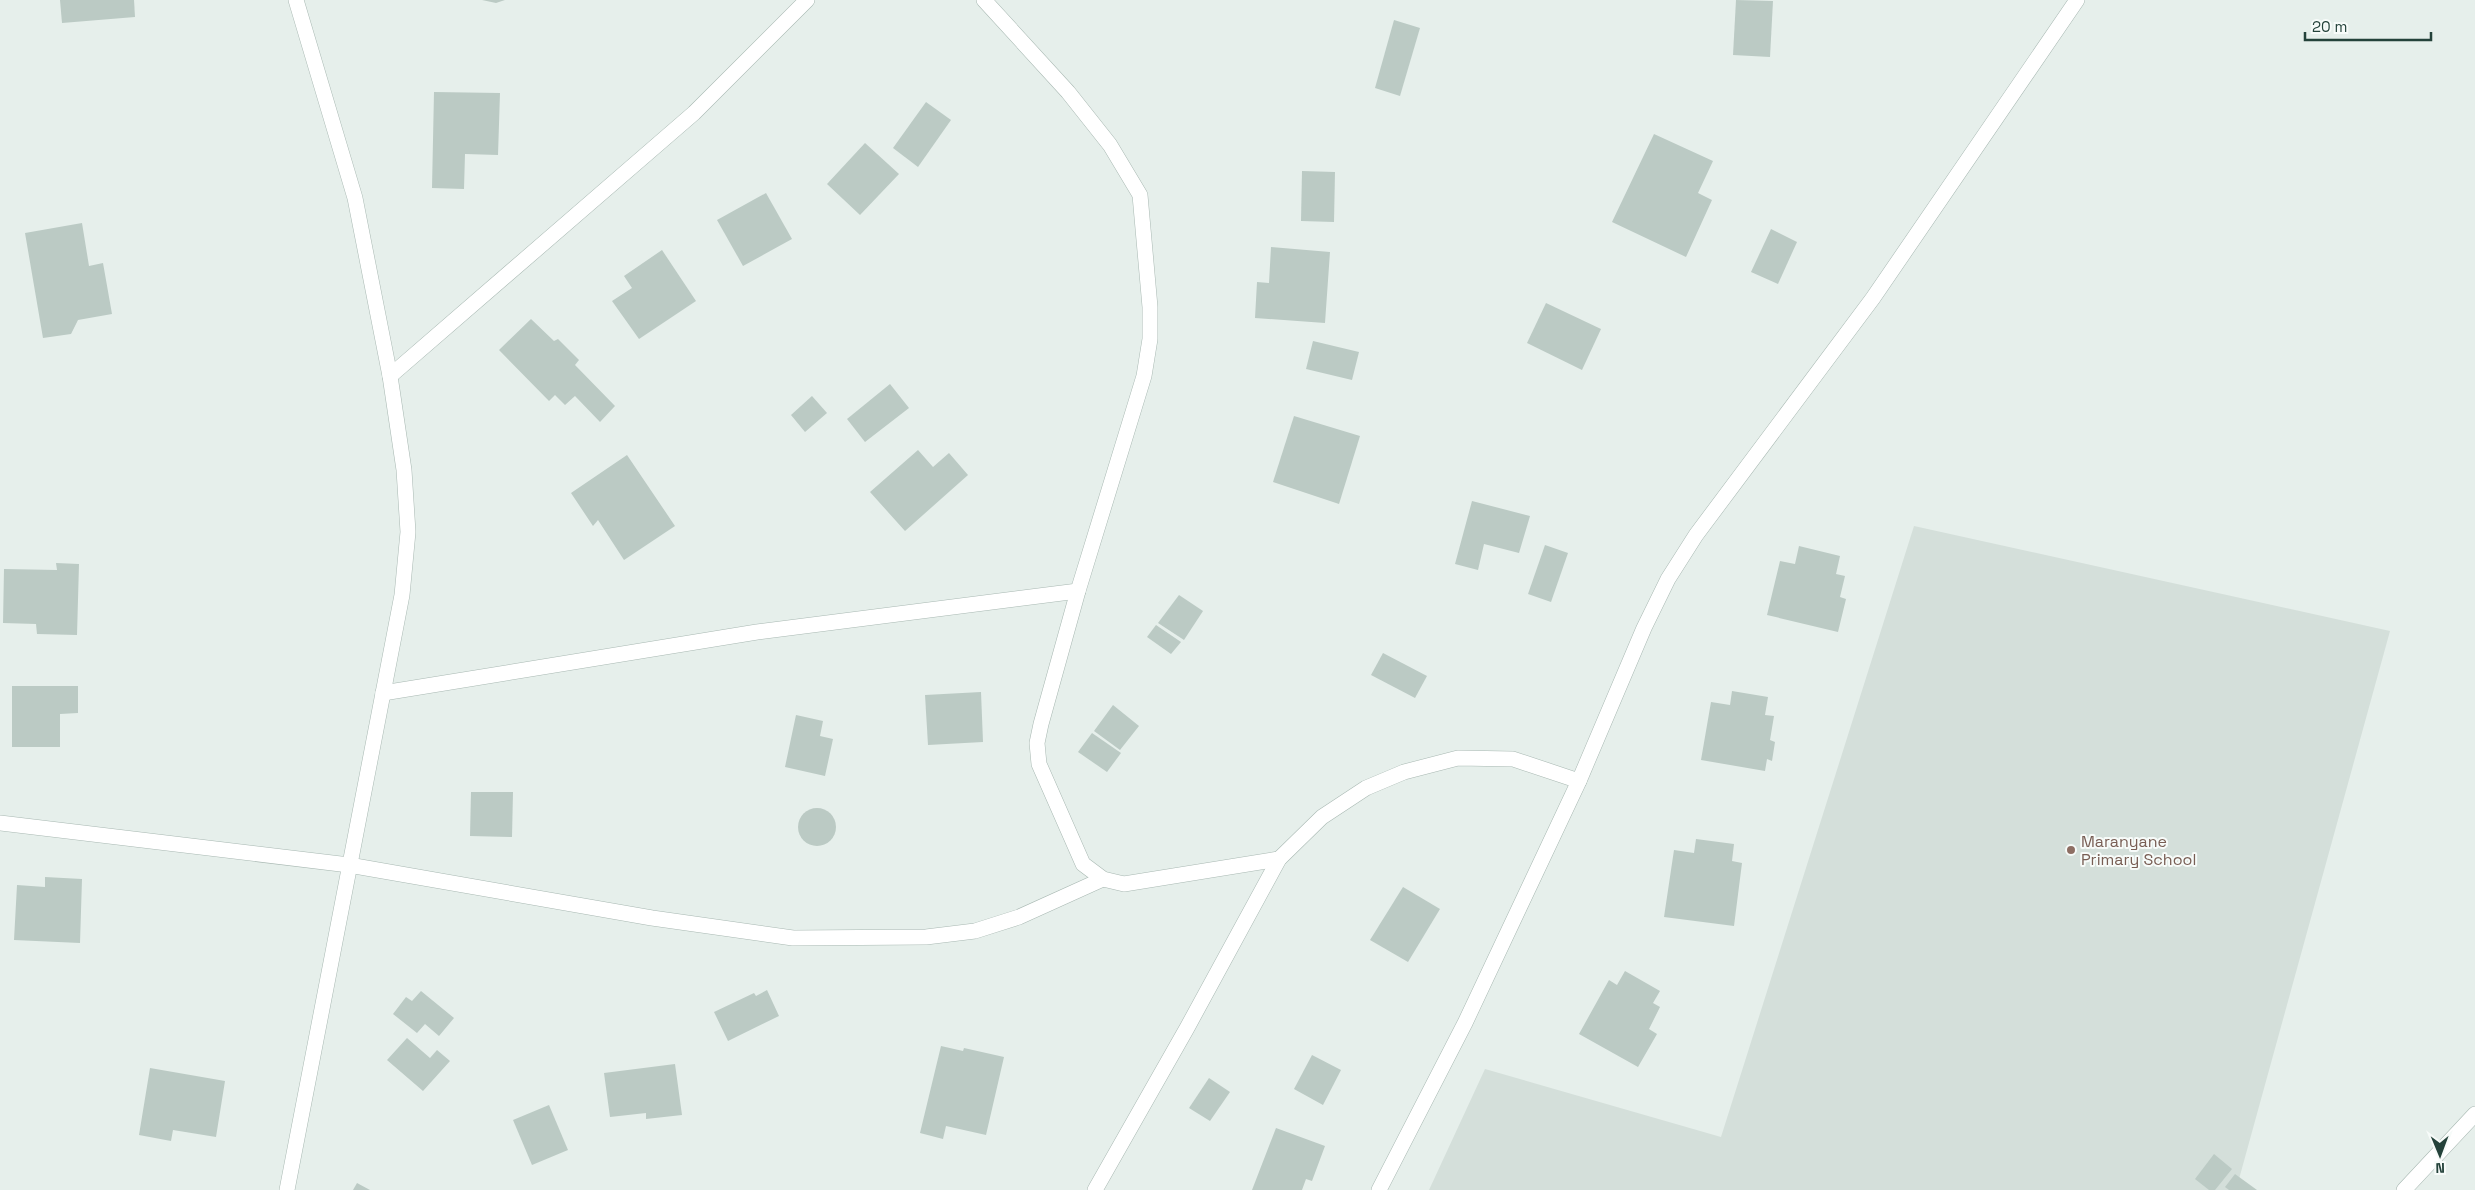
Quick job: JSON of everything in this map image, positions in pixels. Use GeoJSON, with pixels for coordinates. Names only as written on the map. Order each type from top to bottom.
{"type":"FeatureCollection","features":[{"type":"Feature","properties":{"kind":"street"},"geometry":{"type":"LineString","coordinates":[[288,1190],[402,595],[408,532],[404,470],[390,376],[355,198],[296,0]]}},
{"type":"Feature","properties":{"kind":"street"},"geometry":{"type":"LineString","coordinates":[[390,376],[694,114],[807,0]]}},
{"type":"Feature","properties":{"kind":"street"},"geometry":{"type":"LineString","coordinates":[[984,0],[1068,92],[1110,145],[1140,195],[1150,307],[1150,339],[1144,376],[1078,591],[1037,743],[1039,764],[1083,864],[1103,879],[1124,884],[1279,859]]}},
{"type":"Feature","properties":{"kind":"street"},"geometry":{"type":"LineString","coordinates":[[1379,1190],[1465,1023],[1579,781],[1644,628],[1668,579],[1696,535],[1873,298],[2077,0]]}},
{"type":"Feature","properties":{"kind":"street"},"geometry":{"type":"LineString","coordinates":[[383,693],[757,632],[1078,591]]}},
{"type":"Feature","properties":{"kind":"street"},"geometry":{"type":"LineString","coordinates":[[1095,1190],[1187,1028],[1279,859],[1322,816],[1366,788],[1404,772],[1458,758],[1513,759],[1579,781]]}},
{"type":"Feature","properties":{"kind":"street"},"geometry":{"type":"LineString","coordinates":[[0,823],[349,865],[652,918],[793,938],[926,937],[975,932],[1019,917],[1103,879]]}},
{"type":"Feature","properties":{"kind":"street"},"geometry":{"type":"LineString","coordinates":[[2404,1190],[2475,1114]]}},
{"type":"Feature","properties":{"kind":"shaded area","name":"Maranyane Primary School"},"geometry":{"type":"Polygon","coordinates":[[[1914,526],[2390,631],[2236,1190],[1429,1190],[1485,1069],[1721,1137],[1914,526]]]}},
{"type":"Feature","properties":{"kind":"building"},"geometry":{"type":"Polygon","coordinates":[[[60,0],[134,0],[135,17],[62,23],[60,0]]]}},
{"type":"Feature","properties":{"kind":"building"},"geometry":{"type":"Polygon","coordinates":[[[482,0],[505,0],[496,3],[482,0]]]}},
{"type":"Feature","properties":{"kind":"building"},"geometry":{"type":"Polygon","coordinates":[[[1736,0],[1773,1],[1770,57],[1733,55],[1736,0]]]}},
{"type":"Feature","properties":{"kind":"building"},"geometry":{"type":"Polygon","coordinates":[[[1394,20],[1420,28],[1400,96],[1375,88],[1394,20]]]}},
{"type":"Feature","properties":{"kind":"building"},"geometry":{"type":"Polygon","coordinates":[[[434,92],[500,93],[498,155],[465,154],[464,189],[432,188],[434,92]]]}},
{"type":"Feature","properties":{"kind":"building"},"geometry":{"type":"Polygon","coordinates":[[[926,102],[951,120],[918,167],[893,148],[926,102]]]}},
{"type":"Feature","properties":{"kind":"building"},"geometry":{"type":"Polygon","coordinates":[[[1654,134],[1713,161],[1698,193],[1712,200],[1686,257],[1612,222],[1654,134]]]}},
{"type":"Feature","properties":{"kind":"building"},"geometry":{"type":"Polygon","coordinates":[[[865,143],[899,174],[860,215],[827,184],[865,143]]]}},
{"type":"Feature","properties":{"kind":"building"},"geometry":{"type":"Polygon","coordinates":[[[1302,171],[1335,172],[1334,222],[1301,221],[1302,171]]]}},
{"type":"Feature","properties":{"kind":"building"},"geometry":{"type":"Polygon","coordinates":[[[766,193],[792,239],[743,266],[717,220],[766,193]]]}},
{"type":"Feature","properties":{"kind":"building"},"geometry":{"type":"Polygon","coordinates":[[[82,223],[89,266],[103,263],[112,314],[78,320],[71,334],[43,338],[25,233],[82,223]]]}},
{"type":"Feature","properties":{"kind":"building"},"geometry":{"type":"Polygon","coordinates":[[[1771,229],[1797,242],[1778,284],[1751,272],[1771,229]]]}},
{"type":"Feature","properties":{"kind":"building"},"geometry":{"type":"Polygon","coordinates":[[[1271,247],[1330,252],[1325,323],[1255,318],[1257,282],[1269,283],[1271,247]]]}},
{"type":"Feature","properties":{"kind":"building"},"geometry":{"type":"Polygon","coordinates":[[[662,250],[696,301],[639,339],[612,301],[632,288],[624,276],[662,250]]]}},
{"type":"Feature","properties":{"kind":"building"},"geometry":{"type":"Polygon","coordinates":[[[1546,303],[1601,329],[1582,370],[1527,343],[1546,303]]]}},
{"type":"Feature","properties":{"kind":"building"},"geometry":{"type":"Polygon","coordinates":[[[531,319],[554,341],[558,339],[579,360],[575,365],[615,406],[600,422],[575,396],[565,405],[555,395],[549,401],[499,350],[531,319]]]}},
{"type":"Feature","properties":{"kind":"building"},"geometry":{"type":"Polygon","coordinates":[[[1313,341],[1359,352],[1352,380],[1306,369],[1313,341]]]}},
{"type":"Feature","properties":{"kind":"building"},"geometry":{"type":"Polygon","coordinates":[[[890,384],[909,408],[865,442],[847,419],[890,384]]]}},
{"type":"Feature","properties":{"kind":"building"},"geometry":{"type":"Polygon","coordinates":[[[812,396],[827,413],[805,432],[791,415],[812,396]]]}},
{"type":"Feature","properties":{"kind":"building"},"geometry":{"type":"Polygon","coordinates":[[[1294,416],[1360,436],[1339,504],[1273,482],[1294,416]]]}},
{"type":"Feature","properties":{"kind":"building"},"geometry":{"type":"Polygon","coordinates":[[[918,450],[933,467],[949,453],[968,475],[905,531],[870,492],[918,450]]]}},
{"type":"Feature","properties":{"kind":"building"},"geometry":{"type":"Polygon","coordinates":[[[627,455],[675,526],[624,560],[598,520],[593,526],[571,493],[627,455]]]}},
{"type":"Feature","properties":{"kind":"building"},"geometry":{"type":"Polygon","coordinates":[[[1472,501],[1530,516],[1519,553],[1484,544],[1478,570],[1455,564],[1472,501]]]}},
{"type":"Feature","properties":{"kind":"building"},"geometry":{"type":"Polygon","coordinates":[[[1545,545],[1568,553],[1551,602],[1528,594],[1545,545]]]}},
{"type":"Feature","properties":{"kind":"building"},"geometry":{"type":"Polygon","coordinates":[[[1799,546],[1840,556],[1836,574],[1845,576],[1840,597],[1846,599],[1838,632],[1767,615],[1780,561],[1795,564],[1799,546]]]}},
{"type":"Feature","properties":{"kind":"building"},"geometry":{"type":"Polygon","coordinates":[[[56,563],[79,564],[77,635],[37,634],[36,624],[3,623],[4,569],[57,570],[56,563]]]}},
{"type":"Feature","properties":{"kind":"building"},"geometry":{"type":"Polygon","coordinates":[[[1179,595],[1203,611],[1184,640],[1158,623],[1179,595]]]}},
{"type":"Feature","properties":{"kind":"building"},"geometry":{"type":"Polygon","coordinates":[[[1156,625],[1181,642],[1171,654],[1147,637],[1156,625]]]}},
{"type":"Feature","properties":{"kind":"building"},"geometry":{"type":"Polygon","coordinates":[[[1383,653],[1427,676],[1415,698],[1371,675],[1383,653]]]}},
{"type":"Feature","properties":{"kind":"building"},"geometry":{"type":"Polygon","coordinates":[[[12,686],[78,686],[78,713],[60,714],[60,747],[12,747],[12,686]]]}},
{"type":"Feature","properties":{"kind":"building"},"geometry":{"type":"Polygon","coordinates":[[[1732,691],[1768,697],[1765,715],[1774,716],[1770,740],[1775,742],[1772,761],[1767,759],[1765,771],[1701,760],[1711,702],[1730,705],[1732,691]]]}},
{"type":"Feature","properties":{"kind":"building"},"geometry":{"type":"Polygon","coordinates":[[[981,692],[983,742],[928,745],[925,695],[981,692]]]}},
{"type":"Feature","properties":{"kind":"building"},"geometry":{"type":"Polygon","coordinates":[[[1113,705],[1139,726],[1120,750],[1094,731],[1113,705]]]}},
{"type":"Feature","properties":{"kind":"building"},"geometry":{"type":"Polygon","coordinates":[[[796,715],[823,721],[820,736],[833,739],[825,776],[785,767],[796,715]]]}},
{"type":"Feature","properties":{"kind":"building"},"geometry":{"type":"Polygon","coordinates":[[[1092,733],[1121,753],[1107,772],[1078,752],[1092,733]]]}},
{"type":"Feature","properties":{"kind":"building"},"geometry":{"type":"Polygon","coordinates":[[[471,792],[513,792],[512,837],[470,836],[471,792]]]}},
{"type":"Feature","properties":{"kind":"building"},"geometry":{"type":"Polygon","coordinates":[[[817,808],[831,813],[836,827],[831,841],[817,846],[803,841],[798,827],[803,813],[817,808]]]}},
{"type":"Feature","properties":{"kind":"building"},"geometry":{"type":"Polygon","coordinates":[[[1696,839],[1734,844],[1732,861],[1742,863],[1734,926],[1664,917],[1674,850],[1694,853],[1696,839]]]}},
{"type":"Feature","properties":{"kind":"building"},"geometry":{"type":"Polygon","coordinates":[[[45,877],[82,879],[80,943],[14,940],[17,885],[45,887],[45,877]]]}},
{"type":"Feature","properties":{"kind":"building"},"geometry":{"type":"Polygon","coordinates":[[[1403,887],[1440,909],[1408,962],[1370,940],[1403,887]]]}},
{"type":"Feature","properties":{"kind":"building"},"geometry":{"type":"Polygon","coordinates":[[[1625,971],[1660,991],[1653,1003],[1660,1007],[1649,1029],[1657,1034],[1638,1067],[1579,1034],[1609,980],[1617,985],[1625,971]]]}},
{"type":"Feature","properties":{"kind":"building"},"geometry":{"type":"Polygon","coordinates":[[[767,990],[779,1016],[728,1041],[714,1012],[754,993],[756,996],[767,990]]]}},
{"type":"Feature","properties":{"kind":"building"},"geometry":{"type":"Polygon","coordinates":[[[421,991],[454,1018],[439,1036],[425,1024],[417,1033],[393,1014],[406,997],[412,1001],[421,991]]]}},
{"type":"Feature","properties":{"kind":"building"},"geometry":{"type":"Polygon","coordinates":[[[407,1038],[430,1058],[437,1050],[450,1061],[423,1091],[387,1060],[407,1038]]]}},
{"type":"Feature","properties":{"kind":"building"},"geometry":{"type":"Polygon","coordinates":[[[941,1046],[963,1051],[964,1048],[1004,1057],[986,1135],[946,1126],[943,1139],[920,1133],[941,1046]]]}},
{"type":"Feature","properties":{"kind":"building"},"geometry":{"type":"Polygon","coordinates":[[[1312,1055],[1341,1070],[1323,1105],[1294,1089],[1312,1055]]]}},
{"type":"Feature","properties":{"kind":"building"},"geometry":{"type":"Polygon","coordinates":[[[675,1064],[682,1115],[646,1119],[646,1113],[610,1117],[604,1073],[675,1064]]]}},
{"type":"Feature","properties":{"kind":"building"},"geometry":{"type":"Polygon","coordinates":[[[150,1068],[225,1081],[216,1137],[173,1130],[171,1141],[139,1135],[150,1068]]]}},
{"type":"Feature","properties":{"kind":"building"},"geometry":{"type":"Polygon","coordinates":[[[1209,1078],[1230,1092],[1210,1121],[1189,1108],[1209,1078]]]}},
{"type":"Feature","properties":{"kind":"building"},"geometry":{"type":"Polygon","coordinates":[[[549,1105],[568,1150],[532,1165],[513,1120],[549,1105]]]}},
{"type":"Feature","properties":{"kind":"building"},"geometry":{"type":"Polygon","coordinates":[[[1276,1128],[1325,1146],[1312,1181],[1306,1179],[1302,1190],[1252,1190],[1276,1128]]]}},
{"type":"Feature","properties":{"kind":"building"},"geometry":{"type":"Polygon","coordinates":[[[2214,1154],[2232,1169],[2215,1190],[2209,1190],[2195,1179],[2214,1154]]]}},
{"type":"Feature","properties":{"kind":"building"},"geometry":{"type":"Polygon","coordinates":[[[2235,1174],[2257,1190],[2229,1190],[2225,1187],[2235,1174]]]}},
{"type":"Feature","properties":{"kind":"building"},"geometry":{"type":"Polygon","coordinates":[[[357,1183],[370,1190],[353,1190],[357,1183]]]}},
{"type":"Feature","properties":{"kind":"place","name":"Maranyane Primary School"},"geometry":{"type":"Point","coordinates":[2071,850]}}]}
